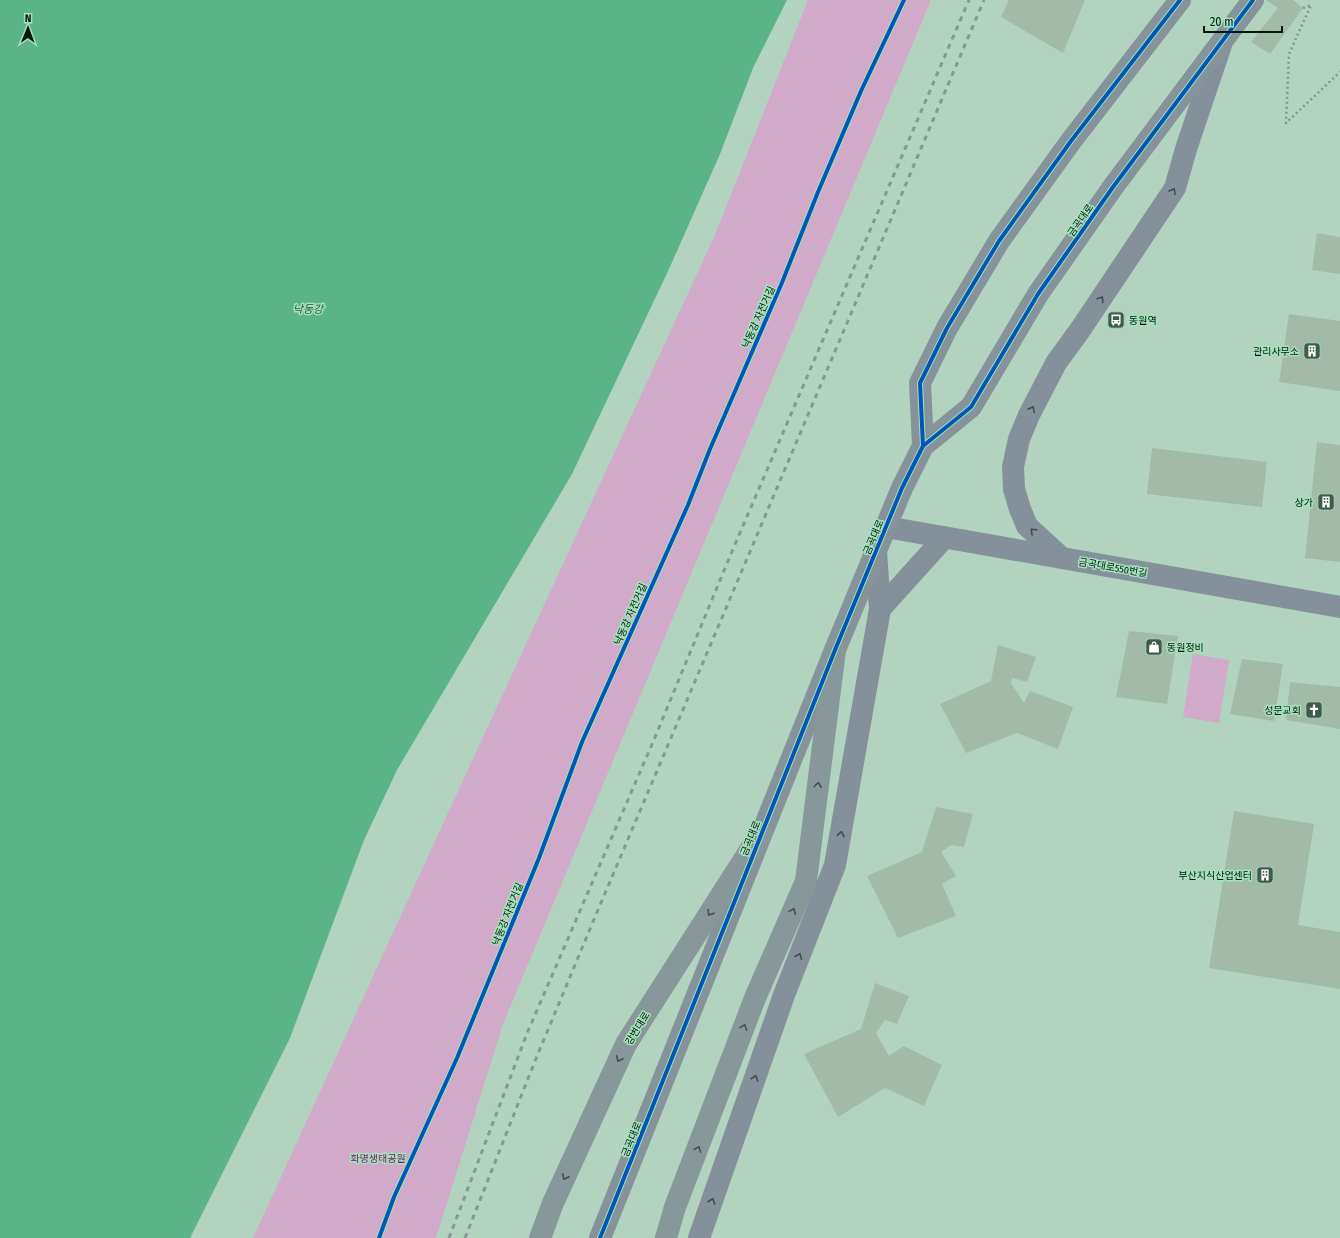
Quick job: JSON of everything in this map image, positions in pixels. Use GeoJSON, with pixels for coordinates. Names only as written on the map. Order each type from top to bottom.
{"type":"FeatureCollection","features":[{"type":"Feature","properties":{"kind":"highway"},"geometry":{"type":"LineString","coordinates":[[666,1238],[675,1207],[755,998],[806,882],[835,650]]}},
{"type":"Feature","properties":{"kind":"highway","name":"강변대로"},"geometry":{"type":"LineString","coordinates":[[540,1238],[553,1203],[626,1044],[761,833]]}},
{"type":"Feature","properties":{"kind":"main road","name":"금곡대로"},"geometry":{"type":"LineString","coordinates":[[923,446],[920,383],[947,328],[999,241],[1071,141],[1180,0]]}},
{"type":"Feature","properties":{"kind":"main road","name":"금곡대로"},"geometry":{"type":"LineString","coordinates":[[600,1238],[835,650],[902,488],[923,446],[971,407],[1038,294],[1113,187],[1253,0]]}},
{"type":"Feature","properties":{"kind":"street"},"geometry":{"type":"LineString","coordinates":[[1062,558],[1027,526],[1020,509],[1014,489],[1013,467],[1019,439],[1029,415],[1056,363],[1080,330],[1175,188],[1186,149],[1222,42]]}},
{"type":"Feature","properties":{"kind":"street","name":"금곡대로550번길"},"geometry":{"type":"LineString","coordinates":[[886,527],[1340,607]]}},
{"type":"Feature","properties":{"kind":"street"},"geometry":{"type":"LineString","coordinates":[[880,609],[945,537]]}},
{"type":"Feature","properties":{"kind":"street","name":"금곡대로"},"geometry":{"type":"LineString","coordinates":[[700,1238],[784,994],[835,865],[880,609],[876,551]]}},
{"type":"Feature","properties":{"kind":"path"},"geometry":{"type":"LineString","coordinates":[[1303,8],[1312,5],[1289,54],[1286,123],[1340,72]]}},
{"type":"Feature","properties":{"kind":"green space","name":"화명생태공원"},"geometry":{"type":"Polygon","coordinates":[[[808,0],[931,0],[503,1024],[436,1238],[253,1238],[715,235],[808,0]]]}},
{"type":"Feature","properties":{"kind":"green space"},"geometry":{"type":"Polygon","coordinates":[[[1193,654],[1229,660],[1219,723],[1183,717],[1193,654]]]}},
{"type":"Feature","properties":{"kind":"water","name":"낙동강"},"geometry":{"type":"Polygon","coordinates":[[[0,0],[787,0],[753,68],[720,154],[669,269],[572,474],[397,770],[364,840],[290,1038],[190,1238],[0,1238],[0,0]]]}},
{"type":"Feature","properties":{"kind":"building"},"geometry":{"type":"Polygon","coordinates":[[[1009,0],[1085,0],[1063,53],[1001,17],[1009,0]]]}},
{"type":"Feature","properties":{"kind":"building"},"geometry":{"type":"Polygon","coordinates":[[[1266,0],[1293,0],[1303,8],[1270,54],[1251,42],[1278,8],[1266,0]]]}},
{"type":"Feature","properties":{"kind":"building"},"geometry":{"type":"Polygon","coordinates":[[[1317,233],[1340,237],[1340,274],[1312,270],[1317,233]]]}},
{"type":"Feature","properties":{"kind":"building","name":"관리사무소"},"geometry":{"type":"Polygon","coordinates":[[[1289,314],[1340,321],[1340,391],[1279,382],[1289,314]]]}},
{"type":"Feature","properties":{"kind":"building","name":"상가"},"geometry":{"type":"Polygon","coordinates":[[[1317,442],[1340,445],[1340,562],[1305,558],[1317,442]]]}},
{"type":"Feature","properties":{"kind":"building"},"geometry":{"type":"Polygon","coordinates":[[[1152,448],[1267,462],[1262,507],[1147,494],[1152,448]]]}},
{"type":"Feature","properties":{"kind":"building"},"geometry":{"type":"Polygon","coordinates":[[[1129,631],[1178,636],[1167,704],[1116,697],[1129,631]]]}},
{"type":"Feature","properties":{"kind":"building"},"geometry":{"type":"Polygon","coordinates":[[[998,645],[1036,657],[1027,682],[1012,678],[1011,683],[1024,703],[1030,691],[1073,707],[1058,749],[1017,733],[966,753],[940,704],[991,681],[998,645]]]}},
{"type":"Feature","properties":{"kind":"building"},"geometry":{"type":"Polygon","coordinates":[[[1242,659],[1283,664],[1274,721],[1230,714],[1242,659]]]}},
{"type":"Feature","properties":{"kind":"building"},"geometry":{"type":"Polygon","coordinates":[[[1290,682],[1340,687],[1340,729],[1286,720],[1290,682]]]}},
{"type":"Feature","properties":{"kind":"building"},"geometry":{"type":"Polygon","coordinates":[[[936,807],[973,814],[964,847],[951,845],[941,852],[956,876],[942,884],[956,916],[898,938],[867,876],[922,852],[936,807]]]}},
{"type":"Feature","properties":{"kind":"building","name":"부산지식산업센터"},"geometry":{"type":"Polygon","coordinates":[[[1234,811],[1314,824],[1298,925],[1340,932],[1340,989],[1209,968],[1234,811]]]}},
{"type":"Feature","properties":{"kind":"building"},"geometry":{"type":"Polygon","coordinates":[[[875,983],[909,996],[897,1024],[885,1020],[876,1033],[889,1056],[904,1046],[942,1065],[924,1106],[885,1088],[838,1117],[804,1054],[861,1029],[875,983]]]}},
{"type":"Feature","properties":{"kind":"railway"},"geometry":{"type":"LineString","coordinates":[[449,1238],[528,1031],[653,742],[733,549],[969,0]]}},
{"type":"Feature","properties":{"kind":"railway"},"geometry":{"type":"LineString","coordinates":[[465,1238],[537,1056],[595,917],[984,0]]}},
{"type":"Feature","properties":{"kind":"cycle path","name":"낙동강 자전거길"},"geometry":{"type":"LineString","coordinates":[[379,1238],[394,1197],[457,1058],[539,858],[582,742],[688,505],[710,449],[781,285],[818,192],[861,91],[904,0]]}},
{"type":"Feature","properties":{"kind":"cycle path"},"geometry":{"type":"LineString","coordinates":[[923,446],[920,383],[947,328],[999,241],[1071,141],[1180,0]]}},
{"type":"Feature","properties":{"kind":"cycle path"},"geometry":{"type":"LineString","coordinates":[[600,1238],[835,650],[902,488],[923,446],[971,407],[1038,294],[1113,187],[1253,0]]}},
{"type":"Feature","properties":{"kind":"place","name":"동원역"},"geometry":{"type":"Point","coordinates":[1116,320]}},
{"type":"Feature","properties":{"kind":"place","name":"관리사무소"},"geometry":{"type":"Point","coordinates":[1312,351]}},
{"type":"Feature","properties":{"kind":"place","name":"상가"},"geometry":{"type":"Point","coordinates":[1326,502]}},
{"type":"Feature","properties":{"kind":"place","name":"동원정비"},"geometry":{"type":"Point","coordinates":[1154,647]}},
{"type":"Feature","properties":{"kind":"place","name":"성문교회"},"geometry":{"type":"Point","coordinates":[1314,710]}},
{"type":"Feature","properties":{"kind":"place","name":"부산지식산업센터"},"geometry":{"type":"Point","coordinates":[1265,875]}}]}
